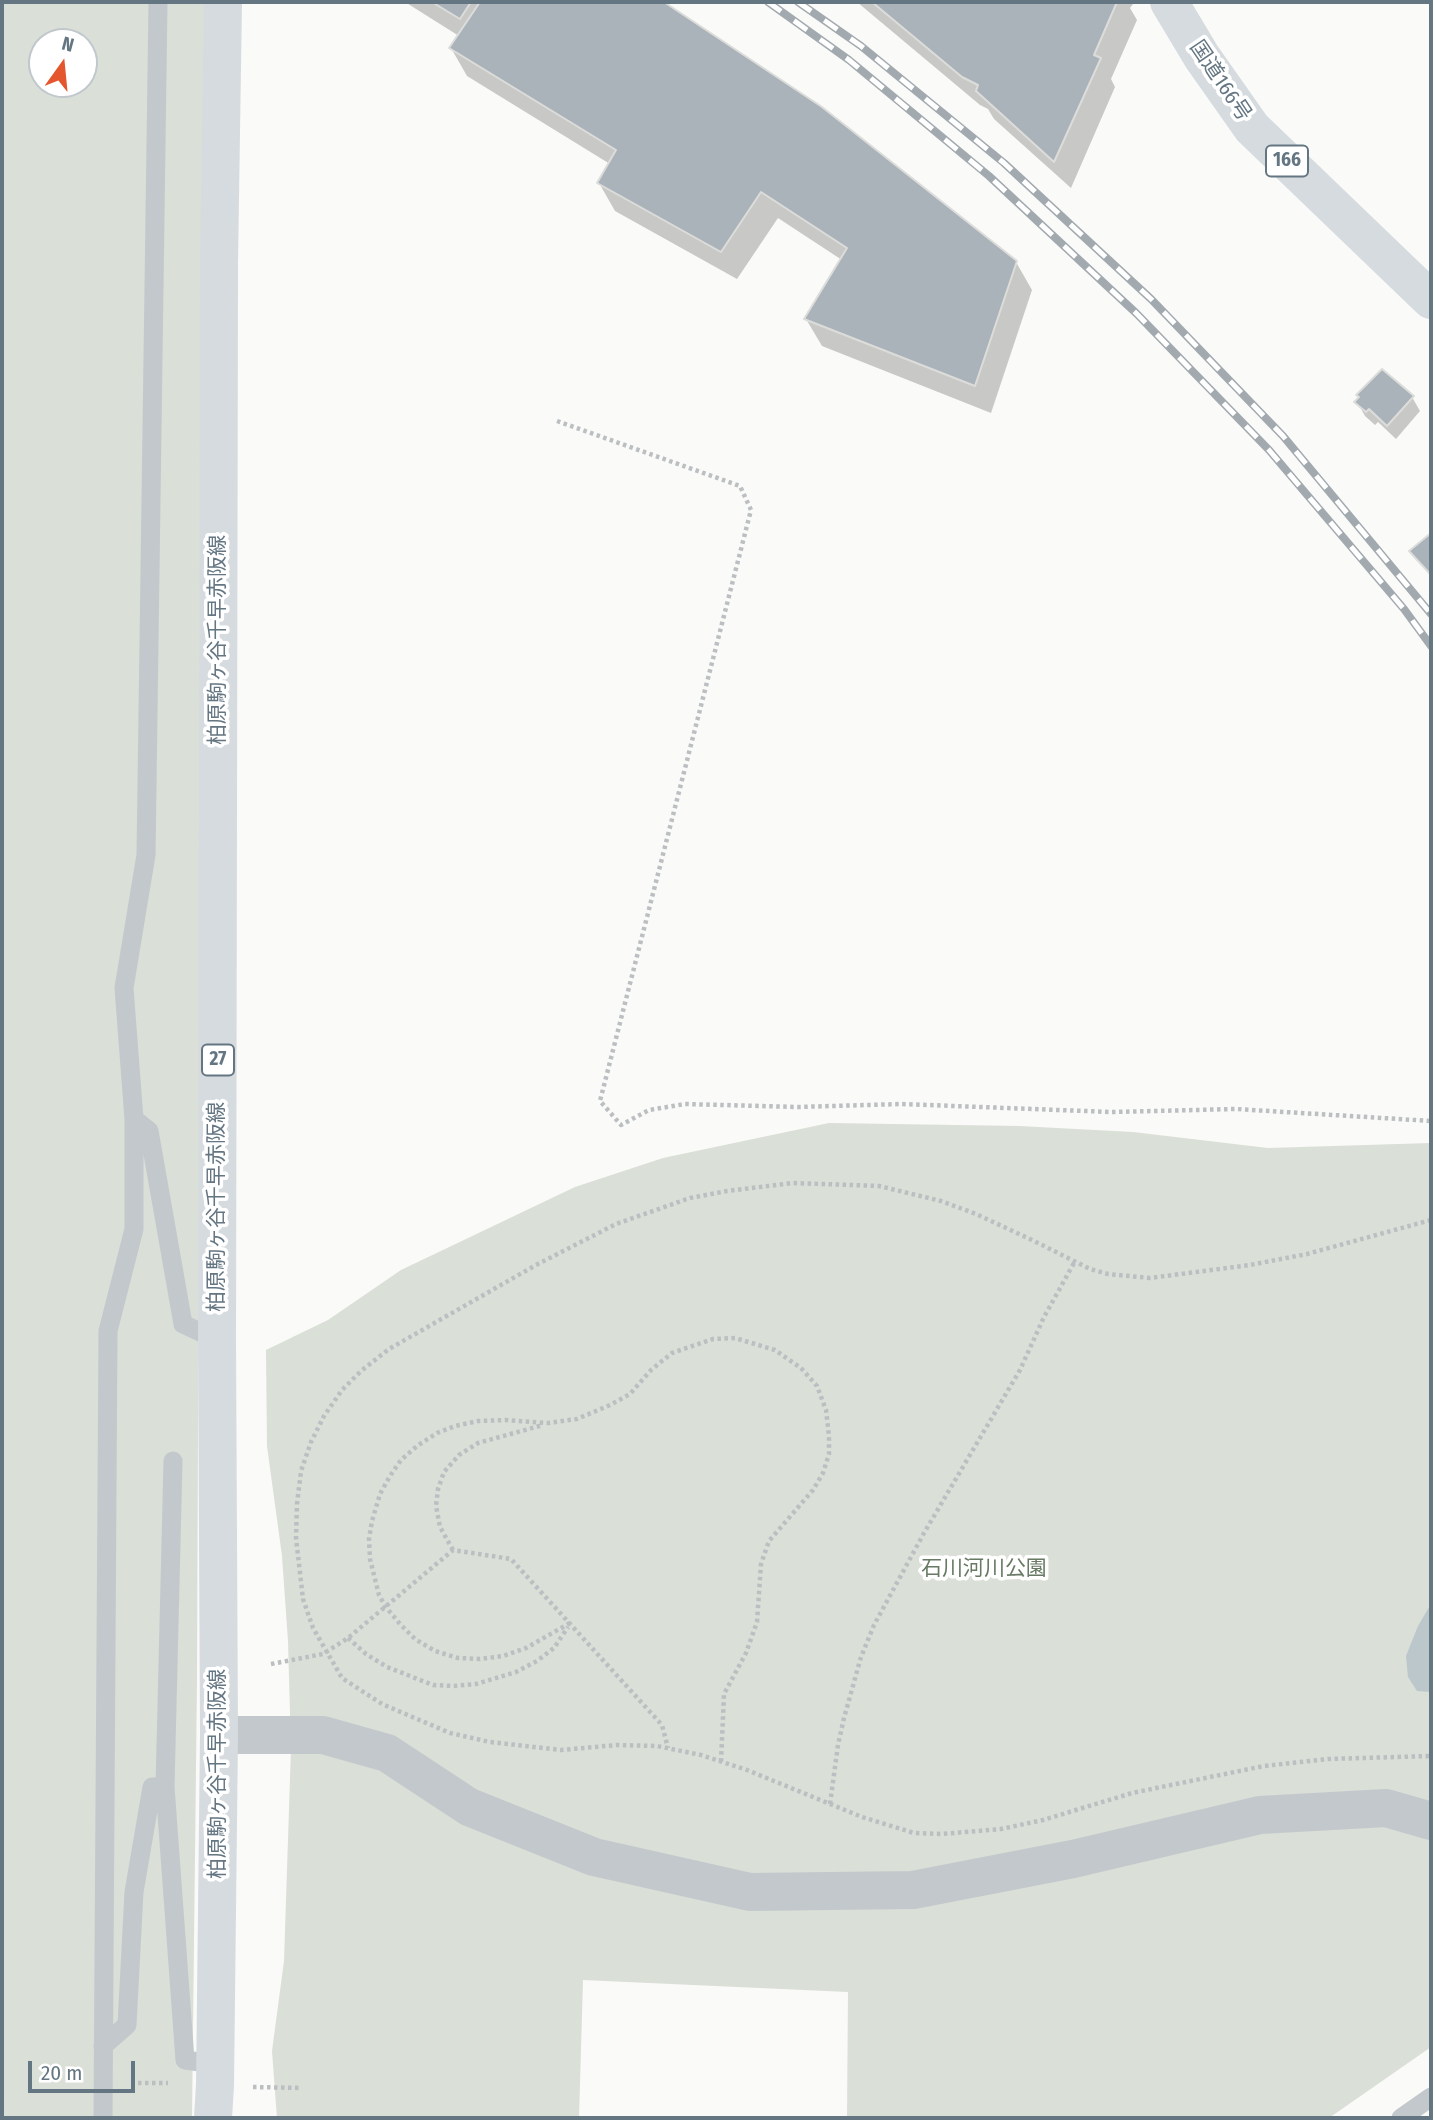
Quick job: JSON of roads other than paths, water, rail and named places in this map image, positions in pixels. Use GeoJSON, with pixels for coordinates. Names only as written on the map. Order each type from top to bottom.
{"type":"FeatureCollection","features":[{"type":"Feature","properties":{"kind":"main road","name":"柏原駒ヶ谷千早赤阪線"},"geometry":{"type":"LineString","coordinates":[[213,2118],[230,2075],[219,1735],[217,1340],[219,264],[223,2]]}},
{"type":"Feature","properties":{"kind":"main road","name":"国道166号"},"geometry":{"type":"LineString","coordinates":[[1168,2],[1202,57],[1252,128],[1431,300]]}},
{"type":"Feature","properties":{"kind":"street"},"geometry":{"type":"LineString","coordinates":[[219,1735],[323,1735],[387,1753],[469,1807],[594,1857],[750,1892],[913,1890],[1073,1859],[1260,1815],[1386,1808],[1431,1821]]}},
{"type":"Feature","properties":{"kind":"lane"},"geometry":{"type":"LineString","coordinates":[[103,2118],[108,1331],[134,1229],[134,1119],[124,988],[146,855],[158,2]]}},
{"type":"Feature","properties":{"kind":"lane"},"geometry":{"type":"LineString","coordinates":[[134,1119],[149,1131],[183,1324],[217,1340]]}},
{"type":"Feature","properties":{"kind":"lane"},"geometry":{"type":"LineString","coordinates":[[173,1461],[165,1787],[186,2060],[230,2075]]}},
{"type":"Feature","properties":{"kind":"lane"},"geometry":{"type":"LineString","coordinates":[[103,2046],[127,2025],[134,1892],[152,1787],[165,1787]]}},
{"type":"Feature","properties":{"kind":"lane"},"geometry":{"type":"LineString","coordinates":[[1401,2118],[1431,2097]]}},
{"type":"Feature","properties":{"kind":"railway"},"geometry":{"type":"LineString","coordinates":[[768,2],[849,60],[989,176],[1136,313],[1269,450],[1404,609],[1431,646]]}},
{"type":"Feature","properties":{"kind":"railway"},"geometry":{"type":"LineString","coordinates":[[798,2],[861,46],[1004,163],[1151,299],[1283,436],[1431,614]]}},
{"type":"Feature","properties":{"kind":"park label","name":"石川河川公園"},"geometry":{"type":"Point","coordinates":[984,1569]}}]}
